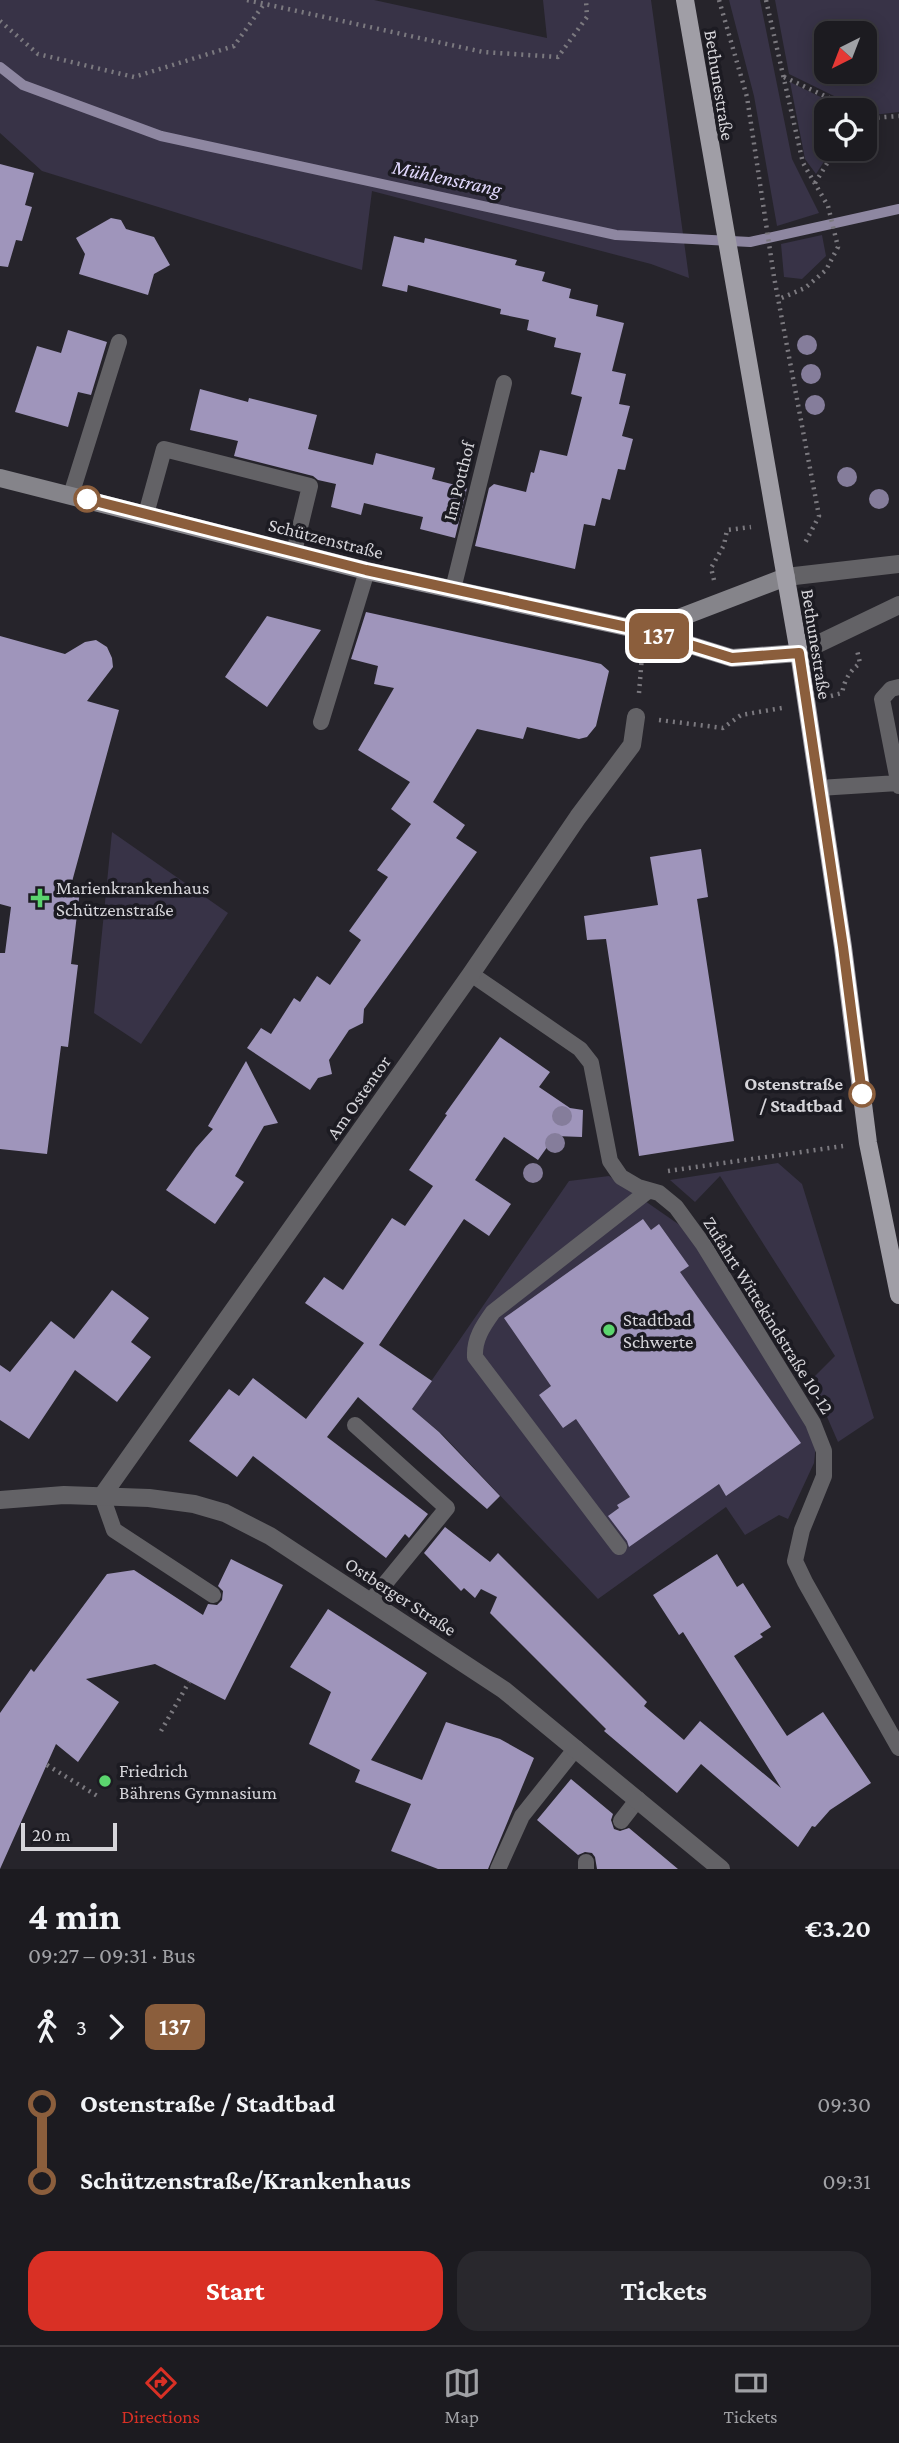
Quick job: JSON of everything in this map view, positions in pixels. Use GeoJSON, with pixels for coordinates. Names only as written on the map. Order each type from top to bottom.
{"type":"FeatureCollection","features":[{"type":"Feature","properties":{"kind":"main road","name":"Bethunestraße"},"geometry":{"type":"LineString","coordinates":[[685,0],[799,653],[843,947],[868,1143],[899,1295]]}},
{"type":"Feature","properties":{"kind":"main road","name":"Schützenstraße"},"geometry":{"type":"LineString","coordinates":[[0,478],[366,570],[645,631],[732,658],[799,653]]}},
{"type":"Feature","properties":{"kind":"main road"},"geometry":{"type":"LineString","coordinates":[[645,631],[786,578]]}},
{"type":"Feature","properties":{"kind":"street"},"geometry":{"type":"LineString","coordinates":[[786,578],[899,564]]}},
{"type":"Feature","properties":{"kind":"street"},"geometry":{"type":"LineString","coordinates":[[799,653],[899,605]]}},
{"type":"Feature","properties":{"kind":"street","name":"Am Ostentor"},"geometry":{"type":"LineString","coordinates":[[102,1496],[471,974],[578,817],[632,745],[636,717]]}},
{"type":"Feature","properties":{"kind":"street","name":"Ostberger Straße"},"geometry":{"type":"LineString","coordinates":[[0,1500],[64,1495],[149,1497],[194,1504],[225,1513],[270,1536],[505,1690],[721,1869]]}},
{"type":"Feature","properties":{"kind":"lane"},"geometry":{"type":"LineString","coordinates":[[71,495],[120,342]]}},
{"type":"Feature","properties":{"kind":"lane","name":"Im Potthof"},"geometry":{"type":"LineString","coordinates":[[453,589],[504,383]]}},
{"type":"Feature","properties":{"kind":"lane"},"geometry":{"type":"LineString","coordinates":[[146,514],[164,449],[310,486],[294,552]]}},
{"type":"Feature","properties":{"kind":"lane"},"geometry":{"type":"LineString","coordinates":[[321,722],[366,570]]}},
{"type":"Feature","properties":{"kind":"lane"},"geometry":{"type":"LineString","coordinates":[[819,788],[899,784],[882,699],[891,689],[899,687]]}},
{"type":"Feature","properties":{"kind":"lane","name":"Zufahrt Wittekindstraße 10-12"},"geometry":{"type":"LineString","coordinates":[[471,974],[580,1049],[591,1062],[610,1161],[621,1177],[638,1188],[659,1193],[676,1207],[704,1244],[813,1423],[824,1451],[824,1476],[802,1530],[795,1561],[899,1748]]}},
{"type":"Feature","properties":{"kind":"lane"},"geometry":{"type":"LineString","coordinates":[[619,1547],[475,1357],[475,1345],[482,1327],[493,1312],[648,1191]]}},
{"type":"Feature","properties":{"kind":"lane"},"geometry":{"type":"LineString","coordinates":[[355,1425],[447,1508],[370,1602]]}},
{"type":"Feature","properties":{"kind":"lane"},"geometry":{"type":"LineString","coordinates":[[102,1496],[114,1530],[213,1595]]}},
{"type":"Feature","properties":{"kind":"lane"},"geometry":{"type":"LineString","coordinates":[[498,1869],[522,1816],[576,1748]]}},
{"type":"Feature","properties":{"kind":"lane"},"geometry":{"type":"LineString","coordinates":[[621,1821],[638,1800]]}},
{"type":"Feature","properties":{"kind":"path"},"geometry":{"type":"LineString","coordinates":[[247,0],[483,52],[558,57],[587,17],[586,0]]}},
{"type":"Feature","properties":{"kind":"path"},"geometry":{"type":"LineString","coordinates":[[719,0],[747,97],[774,277],[819,516],[786,578]]}},
{"type":"Feature","properties":{"kind":"path"},"geometry":{"type":"LineString","coordinates":[[766,0],[803,163],[828,206],[838,247],[826,270],[805,288],[779,299]]}},
{"type":"Feature","properties":{"kind":"path"},"geometry":{"type":"LineString","coordinates":[[0,20],[38,54],[134,77],[234,46],[264,4]]}},
{"type":"Feature","properties":{"kind":"path"},"geometry":{"type":"LineString","coordinates":[[784,76],[830,98]]}},
{"type":"Feature","properties":{"kind":"path"},"geometry":{"type":"LineString","coordinates":[[877,118],[899,116]]}},
{"type":"Feature","properties":{"kind":"path"},"geometry":{"type":"LineString","coordinates":[[815,183],[829,161]]}},
{"type":"Feature","properties":{"kind":"path"},"geometry":{"type":"LineString","coordinates":[[720,601],[711,568],[724,545],[727,530],[776,523]]}},
{"type":"Feature","properties":{"kind":"path"},"geometry":{"type":"LineString","coordinates":[[645,631],[636,717],[723,728],[741,715],[806,703],[842,693],[845,680],[860,663],[852,628]]}},
{"type":"Feature","properties":{"kind":"path"},"geometry":{"type":"LineString","coordinates":[[662,1171],[868,1143]]}},
{"type":"Feature","properties":{"kind":"path"},"geometry":{"type":"LineString","coordinates":[[161,1731],[189,1682]]}},
{"type":"Feature","properties":{"kind":"path"},"geometry":{"type":"LineString","coordinates":[[47,1765],[99,1797]]}},
{"type":"Feature","properties":{"kind":"shaded area"},"geometry":{"type":"Polygon","coordinates":[[[0,0],[374,0],[547,38],[543,0],[651,0],[689,278],[651,264],[372,191],[362,270],[42,171],[0,133],[0,0]]]}},
{"type":"Feature","properties":{"kind":"shaded area"},"geometry":{"type":"Polygon","coordinates":[[[729,0],[760,0],[792,159],[819,213],[777,226],[754,96],[729,0]]]}},
{"type":"Feature","properties":{"kind":"shaded area"},"geometry":{"type":"Polygon","coordinates":[[[775,0],[899,0],[899,112],[877,115],[877,98],[838,98],[789,74],[775,0]]]}},
{"type":"Feature","properties":{"kind":"shaded area"},"geometry":{"type":"Polygon","coordinates":[[[790,82],[823,98],[814,98],[814,161],[824,161],[816,174],[805,159],[790,82]]]}},
{"type":"Feature","properties":{"kind":"shaded area"},"geometry":{"type":"Polygon","coordinates":[[[822,235],[826,256],[802,279],[784,277],[781,244],[822,235]]]}},
{"type":"Feature","properties":{"kind":"shaded area"},"geometry":{"type":"Polygon","coordinates":[[[112,832],[228,913],[141,1044],[94,1013],[112,832]]]}},
{"type":"Feature","properties":{"kind":"shaded area"},"geometry":{"type":"Polygon","coordinates":[[[778,1163],[802,1184],[874,1418],[838,1442],[811,1380],[835,1356],[720,1176],[695,1202],[670,1180],[778,1163]]]}},
{"type":"Feature","properties":{"kind":"shaded area","name":"Stadtbad Schwerte"},"geometry":{"type":"Polygon","coordinates":[[[609,1176],[681,1226],[704,1251],[816,1444],[814,1463],[788,1519],[779,1515],[745,1535],[726,1507],[598,1599],[443,1435],[412,1409],[569,1181],[609,1176]]]}},
{"type":"Feature","properties":{"kind":"building"},"geometry":{"type":"Polygon","coordinates":[[[0,164],[34,173],[25,205],[32,207],[22,241],[16,240],[8,267],[0,266],[0,164]]]}},
{"type":"Feature","properties":{"kind":"building"},"geometry":{"type":"Polygon","coordinates":[[[111,218],[121,220],[126,229],[154,237],[170,265],[154,274],[148,295],[79,274],[85,254],[76,238],[111,218]]]}},
{"type":"Feature","properties":{"kind":"building"},"geometry":{"type":"Polygon","coordinates":[[[394,236],[424,243],[425,238],[517,260],[515,265],[545,272],[542,281],[571,289],[569,298],[598,305],[596,316],[624,323],[612,371],[626,374],[619,404],[630,406],[622,436],[633,439],[625,470],[618,469],[610,500],[602,498],[595,526],[584,524],[575,569],[475,546],[489,488],[494,484],[526,492],[540,450],[567,456],[582,397],[571,394],[581,353],[554,347],[556,338],[527,330],[529,320],[500,314],[501,309],[408,285],[407,292],[382,286],[394,236]]]}},
{"type":"Feature","properties":{"kind":"building"},"geometry":{"type":"Polygon","coordinates":[[[68,330],[107,342],[91,395],[78,392],[68,427],[15,412],[37,346],[61,353],[68,330]]]}},
{"type":"Feature","properties":{"kind":"building"},"geometry":{"type":"Polygon","coordinates":[[[200,389],[248,402],[249,398],[317,415],[308,449],[373,465],[376,453],[435,468],[432,479],[467,488],[455,538],[420,529],[423,517],[364,503],[361,515],[331,507],[336,484],[234,456],[238,441],[190,430],[200,389]]]}},
{"type":"Feature","properties":{"kind":"building"},"geometry":{"type":"Polygon","coordinates":[[[366,612],[601,664],[609,671],[596,726],[587,737],[579,739],[527,727],[523,739],[477,729],[433,802],[465,825],[456,838],[477,852],[364,1009],[363,1023],[349,1030],[329,1060],[332,1074],[318,1078],[310,1090],[247,1048],[261,1028],[271,1034],[294,998],[300,1002],[317,976],[330,985],[361,940],[349,931],[388,877],[377,870],[411,824],[391,809],[410,782],[358,750],[394,688],[374,684],[378,666],[351,659],[366,612]]]}},
{"type":"Feature","properties":{"kind":"building"},"geometry":{"type":"Polygon","coordinates":[[[267,616],[321,630],[267,707],[225,677],[267,616]]]}},
{"type":"Feature","properties":{"kind":"building","name":"Marienkrankenhaus Schützenstraße"},"geometry":{"type":"Polygon","coordinates":[[[0,636],[65,654],[85,642],[96,640],[107,647],[113,667],[87,701],[119,710],[70,889],[80,890],[71,964],[78,965],[68,1047],[61,1046],[47,1154],[0,1149],[0,953],[5,953],[11,907],[0,904],[0,636]]]}},
{"type":"Feature","properties":{"kind":"building"},"geometry":{"type":"Polygon","coordinates":[[[701,849],[708,897],[697,899],[734,1141],[639,1156],[606,939],[587,940],[584,916],[658,905],[650,857],[701,849]]]}},
{"type":"Feature","properties":{"kind":"building"},"geometry":{"type":"Polygon","coordinates":[[[500,1037],[550,1072],[539,1087],[570,1108],[583,1110],[582,1137],[555,1136],[538,1160],[504,1137],[475,1180],[511,1204],[489,1236],[464,1219],[379,1345],[432,1381],[412,1409],[439,1432],[500,1496],[487,1509],[358,1397],[327,1437],[428,1514],[409,1538],[405,1534],[386,1558],[253,1456],[237,1477],[189,1441],[229,1389],[239,1396],[253,1378],[306,1419],[364,1343],[305,1303],[324,1277],[343,1290],[392,1218],[405,1226],[433,1186],[409,1170],[500,1037]]]}},
{"type":"Feature","properties":{"kind":"building"},"geometry":{"type":"Polygon","coordinates":[[[246,1061],[278,1123],[264,1126],[235,1176],[244,1182],[215,1224],[166,1190],[213,1129],[208,1126],[246,1061]]]}},
{"type":"Feature","properties":{"kind":"building","name":"Stadtbad Schwerte"},"geometry":{"type":"Polygon","coordinates":[[[643,1219],[651,1230],[659,1224],[689,1266],[680,1272],[801,1443],[726,1496],[719,1484],[629,1547],[608,1516],[619,1508],[617,1505],[630,1497],[576,1419],[563,1428],[539,1395],[551,1386],[504,1318],[643,1219]]]}},
{"type":"Feature","properties":{"kind":"building"},"geometry":{"type":"Polygon","coordinates":[[[112,1290],[149,1318],[131,1342],[151,1357],[117,1402],[75,1370],[29,1439],[0,1420],[0,1365],[10,1372],[51,1321],[74,1339],[112,1290]]]}},
{"type":"Feature","properties":{"kind":"building"},"geometry":{"type":"Polygon","coordinates":[[[445,1527],[490,1562],[498,1553],[647,1702],[644,1706],[684,1740],[700,1721],[781,1788],[683,1632],[679,1635],[653,1595],[717,1554],[737,1587],[743,1583],[771,1627],[760,1634],[763,1637],[734,1656],[787,1736],[823,1712],[871,1783],[830,1810],[815,1827],[812,1826],[798,1847],[701,1764],[677,1793],[604,1731],[606,1729],[490,1613],[497,1597],[481,1589],[475,1598],[464,1588],[461,1591],[424,1553],[445,1527]]]}},
{"type":"Feature","properties":{"kind":"building"},"geometry":{"type":"Polygon","coordinates":[[[231,1559],[283,1585],[225,1700],[155,1664],[86,1679],[119,1702],[78,1762],[56,1744],[0,1869],[0,1713],[31,1669],[34,1672],[107,1574],[134,1570],[203,1615],[208,1604],[217,1605],[222,1600],[223,1591],[218,1586],[231,1559]]]}},
{"type":"Feature","properties":{"kind":"building"},"geometry":{"type":"Polygon","coordinates":[[[328,1609],[427,1673],[371,1760],[422,1780],[446,1722],[500,1739],[534,1758],[488,1869],[438,1869],[391,1851],[411,1804],[355,1782],[360,1770],[309,1744],[331,1692],[290,1667],[328,1609]]]}},
{"type":"Feature","properties":{"kind":"building"},"geometry":{"type":"Polygon","coordinates":[[[571,1779],[613,1814],[611,1820],[614,1829],[620,1831],[629,1828],[678,1869],[597,1869],[592,1853],[578,1855],[537,1820],[571,1779]]]}},
{"type":"Feature","properties":{"kind":"waterway","name":"Mühlenstrang"},"geometry":{"type":"LineString","coordinates":[[0,67],[23,85],[161,136],[616,235],[750,242],[899,209]]}},
{"type":"Feature","properties":{"kind":"bus line","name":"137"},"geometry":{"type":"LineString","coordinates":[[87,499],[366,570],[645,631],[732,658],[799,653],[862,1094]]}},
{"type":"Feature","properties":{"kind":"place","name":"Marienkrankenhaus Schützenstraße"},"geometry":{"type":"Point","coordinates":[40,898]}},
{"type":"Feature","properties":{"kind":"place","name":"Ostenstraße / Stadtbad"},"geometry":{"type":"Point","coordinates":[862,1094]}},
{"type":"Feature","properties":{"kind":"place","name":"Stadtbad Schwerte"},"geometry":{"type":"Point","coordinates":[609,1330]}},
{"type":"Feature","properties":{"kind":"place","name":"Friedrich Bährens Gymnasium"},"geometry":{"type":"Point","coordinates":[105,1781]}}]}
